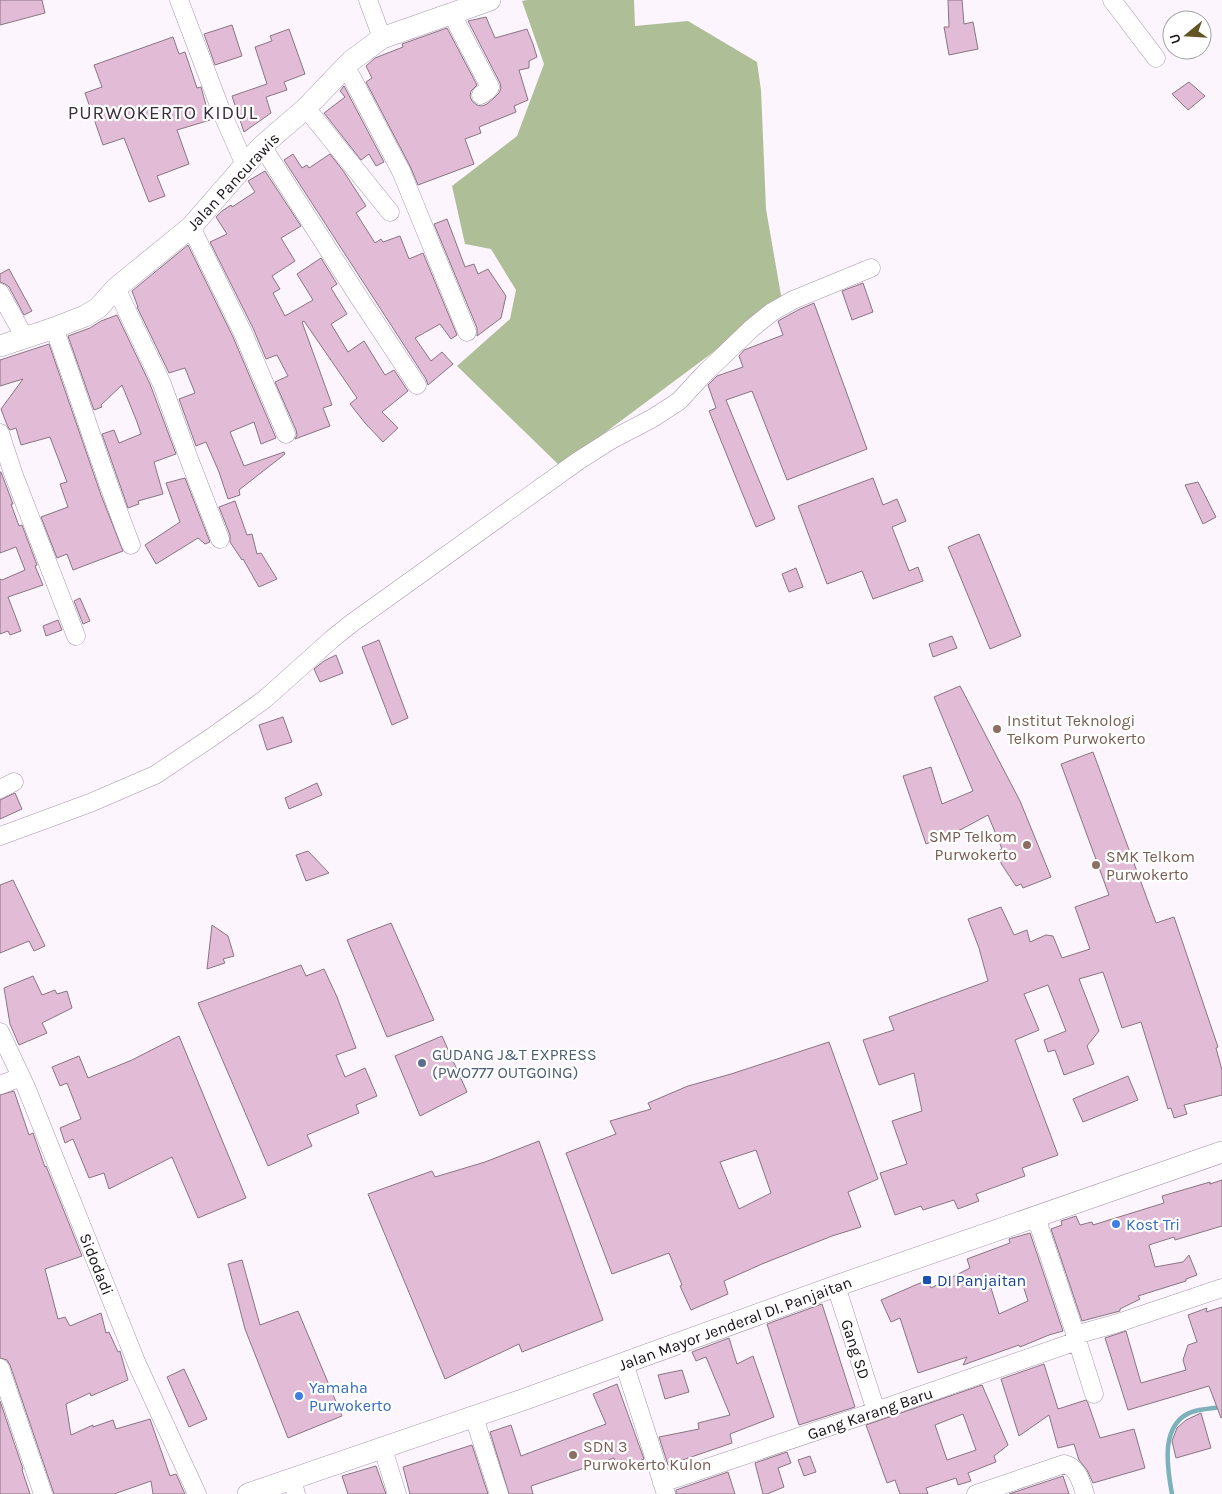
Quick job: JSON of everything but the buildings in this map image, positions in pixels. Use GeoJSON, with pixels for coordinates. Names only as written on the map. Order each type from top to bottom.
{"type":"FeatureCollection","features":[{"type":"Feature","properties":{"kind":"street"},"geometry":{"type":"LineString","coordinates":[[179,0],[222,113],[245,164]]}},
{"type":"Feature","properties":{"kind":"street"},"geometry":{"type":"LineString","coordinates":[[368,0],[382,38]]}},
{"type":"Feature","properties":{"kind":"street","name":"Jalan Pancurawis"},"geometry":{"type":"LineString","coordinates":[[0,346],[85,316],[98,308],[116,288],[191,227],[262,146],[306,108],[345,68],[382,38],[490,0]]}},
{"type":"Feature","properties":{"kind":"street"},"geometry":{"type":"LineString","coordinates":[[1112,0],[1156,58]]}},
{"type":"Feature","properties":{"kind":"street"},"geometry":{"type":"LineString","coordinates":[[452,13],[490,87],[480,95]]}},
{"type":"Feature","properties":{"kind":"street"},"geometry":{"type":"LineString","coordinates":[[345,68],[401,171],[467,332]]}},
{"type":"Feature","properties":{"kind":"street"},"geometry":{"type":"LineString","coordinates":[[306,108],[390,212]]}},
{"type":"Feature","properties":{"kind":"street"},"geometry":{"type":"LineString","coordinates":[[262,146],[417,384]]}},
{"type":"Feature","properties":{"kind":"street"},"geometry":{"type":"LineString","coordinates":[[191,227],[243,333],[286,434]]}},
{"type":"Feature","properties":{"kind":"street"},"geometry":{"type":"LineString","coordinates":[[0,836],[90,803],[155,775],[265,699],[352,623],[548,482],[612,440],[654,418],[679,401],[752,328],[772,312],[793,300],[871,268]]}},
{"type":"Feature","properties":{"kind":"street"},"geometry":{"type":"LineString","coordinates":[[116,288],[162,384],[189,460],[220,538]]}},
{"type":"Feature","properties":{"kind":"street"},"geometry":{"type":"LineString","coordinates":[[0,293],[25,338]]}},
{"type":"Feature","properties":{"kind":"street"},"geometry":{"type":"LineString","coordinates":[[54,328],[78,393],[111,495],[131,545]]}},
{"type":"Feature","properties":{"kind":"street"},"geometry":{"type":"LineString","coordinates":[[0,433],[13,473],[76,636]]}},
{"type":"Feature","properties":{"kind":"street","name":"Sidodadi"},"geometry":{"type":"LineString","coordinates":[[0,1032],[21,1078],[137,1364],[197,1494]]}},
{"type":"Feature","properties":{"kind":"street"},"geometry":{"type":"LineString","coordinates":[[0,1086],[21,1078]]}},
{"type":"Feature","properties":{"kind":"street","name":"Jalan Mayor Jenderal DI. Panjaitan"},"geometry":{"type":"LineString","coordinates":[[248,1494],[294,1487],[382,1449],[836,1286],[1222,1152]]}},
{"type":"Feature","properties":{"kind":"street"},"geometry":{"type":"LineString","coordinates":[[1036,1217],[1094,1394]]}},
{"type":"Feature","properties":{"kind":"street","name":"Gang SD"},"geometry":{"type":"LineString","coordinates":[[836,1286],[876,1412]]}},
{"type":"Feature","properties":{"kind":"street"},"geometry":{"type":"LineString","coordinates":[[1076,1338],[1222,1288]]}},
{"type":"Feature","properties":{"kind":"street","name":"Gang Karang Baru"},"geometry":{"type":"LineString","coordinates":[[664,1489],[1076,1338]]}},
{"type":"Feature","properties":{"kind":"street"},"geometry":{"type":"LineString","coordinates":[[624,1363],[664,1489]]}},
{"type":"Feature","properties":{"kind":"street"},"geometry":{"type":"LineString","coordinates":[[2,1377],[43,1494]]}},
{"type":"Feature","properties":{"kind":"street"},"geometry":{"type":"LineString","coordinates":[[474,1417],[499,1494]]}},
{"type":"Feature","properties":{"kind":"street"},"geometry":{"type":"LineString","coordinates":[[382,1449],[397,1494]]}},
{"type":"Feature","properties":{"kind":"street"},"geometry":{"type":"LineString","coordinates":[[976,1494],[1064,1464],[1069,1465],[1078,1475],[1085,1494]]}},
{"type":"Feature","properties":{"kind":"green space"},"geometry":{"type":"Polygon","coordinates":[[[634,0],[635,26],[688,21],[757,62],[761,90],[766,209],[782,301],[560,466],[457,366],[510,319],[516,290],[491,249],[465,244],[452,186],[517,136],[544,64],[522,1],[634,0]]]}},
{"type":"Feature","properties":{"kind":"waterway"},"geometry":{"type":"LineString","coordinates":[[1172,1494],[1168,1471],[1168,1446],[1176,1424],[1183,1416],[1195,1411],[1222,1407]]}},
{"type":"Feature","properties":{"kind":"place","name":"Institut Teknologi Telkom Purwokerto"},"geometry":{"type":"Point","coordinates":[997,729]}},
{"type":"Feature","properties":{"kind":"place","name":"SMP Telkom Purwokerto"},"geometry":{"type":"Point","coordinates":[1027,845]}},
{"type":"Feature","properties":{"kind":"place","name":"SMK Telkom Purwokerto"},"geometry":{"type":"Point","coordinates":[1096,865]}},
{"type":"Feature","properties":{"kind":"place","name":"GUDANG J&T EXPRESS (PWO777 OUTGOING)"},"geometry":{"type":"Point","coordinates":[422,1063]}},
{"type":"Feature","properties":{"kind":"place","name":"Kost Tri"},"geometry":{"type":"Point","coordinates":[1116,1224]}},
{"type":"Feature","properties":{"kind":"place","name":"DI Panjaitan"},"geometry":{"type":"Point","coordinates":[927,1280]}},
{"type":"Feature","properties":{"kind":"place","name":"Yamaha Purwokerto"},"geometry":{"type":"Point","coordinates":[299,1396]}},
{"type":"Feature","properties":{"kind":"place","name":"SDN 3 Purwokerto Kulon"},"geometry":{"type":"Point","coordinates":[573,1455]}},
{"type":"Feature","properties":{"kind":"district","name":"PURWOKERTO KIDUL"},"geometry":{"type":"Point","coordinates":[163,112]}}]}
